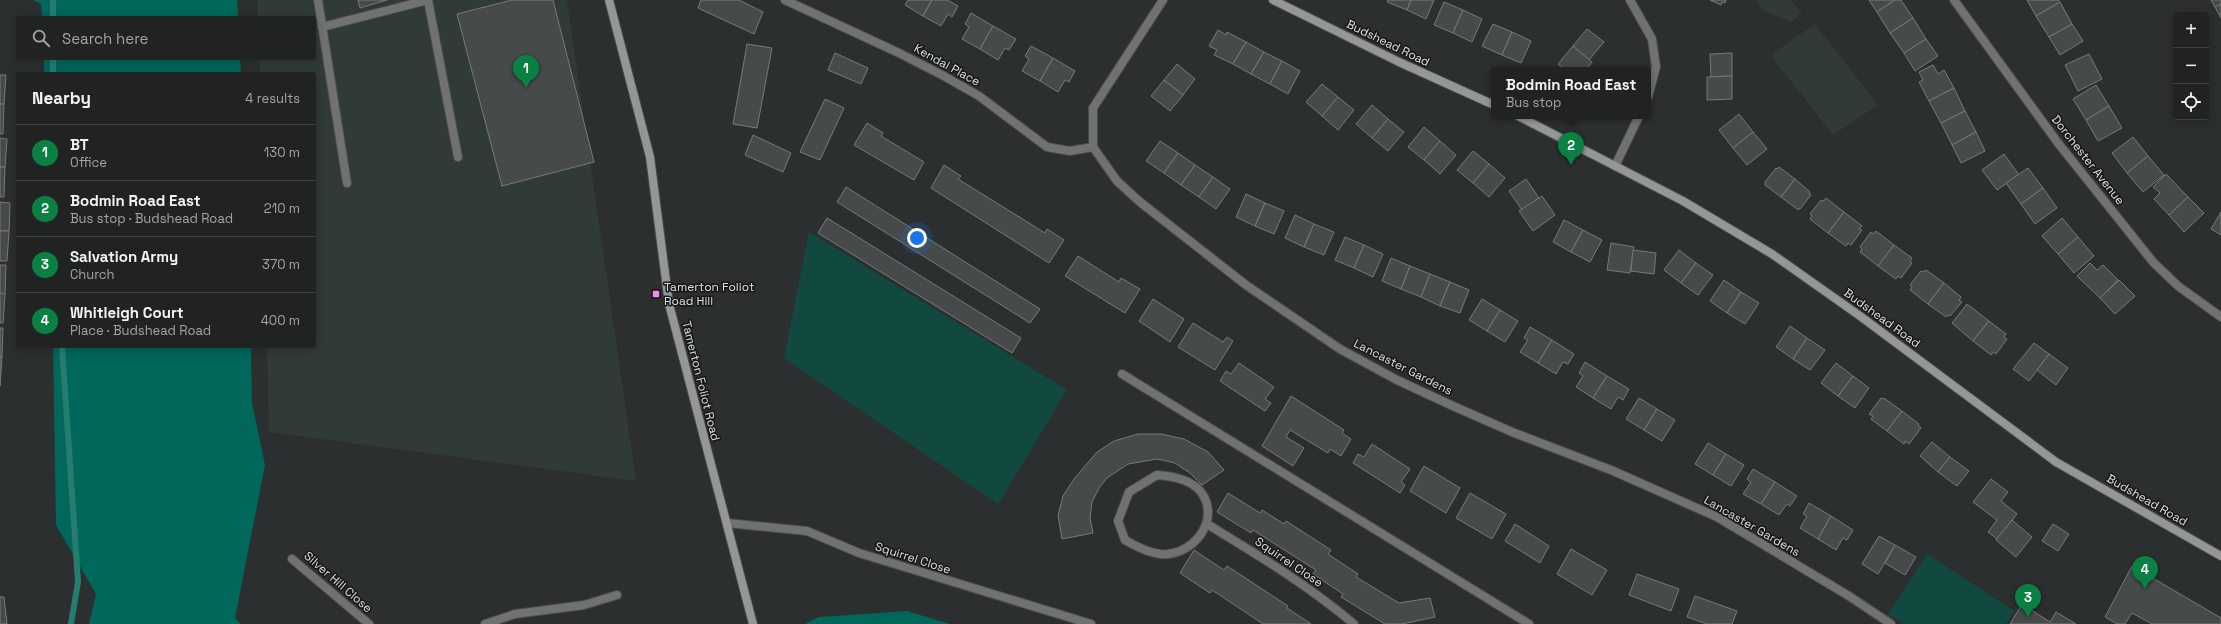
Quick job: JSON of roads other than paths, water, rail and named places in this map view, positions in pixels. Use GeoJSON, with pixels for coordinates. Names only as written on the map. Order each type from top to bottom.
{"type":"FeatureCollection","features":[{"type":"Feature","properties":{"kind":"street"},"geometry":{"type":"LineString","coordinates":[[318,0],[346,182]]}},
{"type":"Feature","properties":{"kind":"street"},"geometry":{"type":"LineString","coordinates":[[322,27],[428,0],[458,157]]}},
{"type":"Feature","properties":{"kind":"street","name":"Tamerton Foliot Road"},"geometry":{"type":"LineString","coordinates":[[609,0],[650,157],[670,304],[753,624]]}},
{"type":"Feature","properties":{"kind":"street","name":"Kendal Place"},"geometry":{"type":"LineString","coordinates":[[785,0],[899,53],[942,75],[979,96],[1047,147],[1070,151],[1093,147]]}},
{"type":"Feature","properties":{"kind":"street"},"geometry":{"type":"LineString","coordinates":[[1093,147],[1093,108],[1163,0]]}},
{"type":"Feature","properties":{"kind":"street","name":"Budshead Road"},"geometry":{"type":"LineString","coordinates":[[1273,0],[1399,62],[1491,104]]}},
{"type":"Feature","properties":{"kind":"street"},"geometry":{"type":"LineString","coordinates":[[1630,0],[1652,39],[1656,67],[1651,86]]}},
{"type":"Feature","properties":{"kind":"street","name":"Dorchester Avenue"},"geometry":{"type":"LineString","coordinates":[[1954,0],[2058,144],[2153,262],[2178,286],[2221,316]]}},
{"type":"Feature","properties":{"kind":"street","name":"Budshead Road"},"geometry":{"type":"LineString","coordinates":[[1524,119],[1683,201],[1772,254],[1866,321],[2056,462],[2221,556]]}},
{"type":"Feature","properties":{"kind":"street"},"geometry":{"type":"LineString","coordinates":[[1615,166],[1638,119]]}},
{"type":"Feature","properties":{"kind":"street","name":"Lancaster Gardens"},"geometry":{"type":"LineString","coordinates":[[1093,147],[1117,180],[1140,202],[1246,285],[1340,349],[1397,380],[1453,406],[1512,432],[1611,470],[1717,517],[1849,596],[1891,624]]}},
{"type":"Feature","properties":{"kind":"street"},"geometry":{"type":"LineString","coordinates":[[1122,374],[1529,624]]}},
{"type":"Feature","properties":{"kind":"street"},"geometry":{"type":"LineString","coordinates":[[1157,475],[1176,476],[1200,491],[1207,506],[1208,524],[1190,546],[1167,554],[1140,549],[1125,540],[1118,521],[1130,492],[1157,475]]}},
{"type":"Feature","properties":{"kind":"street","name":"Squirrel Close"},"geometry":{"type":"LineString","coordinates":[[727,523],[806,532],[859,553],[1091,624]]}},
{"type":"Feature","properties":{"kind":"street","name":"Squirrel Close"},"geometry":{"type":"LineString","coordinates":[[1208,524],[1247,548],[1354,624]]}},
{"type":"Feature","properties":{"kind":"street","name":"Silver Hill Close"},"geometry":{"type":"LineString","coordinates":[[292,559],[368,624]]}},
{"type":"Feature","properties":{"kind":"street"},"geometry":{"type":"LineString","coordinates":[[485,624],[515,614],[584,605],[617,596]]}},
{"type":"Feature","properties":{"kind":"waterway"},"geometry":{"type":"LineString","coordinates":[[53,0],[53,16]]}},
{"type":"Feature","properties":{"kind":"waterway"},"geometry":{"type":"LineString","coordinates":[[53,60],[53,72]]}},
{"type":"Feature","properties":{"kind":"waterway"},"geometry":{"type":"LineString","coordinates":[[62,348],[78,582],[71,624]]}},
{"type":"Feature","properties":{"kind":"place","name":"BT"},"geometry":{"type":"Point","coordinates":[526,88]}},
{"type":"Feature","properties":{"kind":"place","name":"Bodmin Road East"},"geometry":{"type":"Point","coordinates":[1571,165]}},
{"type":"Feature","properties":{"kind":"place","name":"Tamerton Foliot Road Hill"},"geometry":{"type":"Point","coordinates":[656,294]}},
{"type":"Feature","properties":{"kind":"place","name":"Whitleigh Court"},"geometry":{"type":"Point","coordinates":[2145,589]}},
{"type":"Feature","properties":{"kind":"place","name":"Salvation Army"},"geometry":{"type":"Point","coordinates":[2028,617]}}]}
